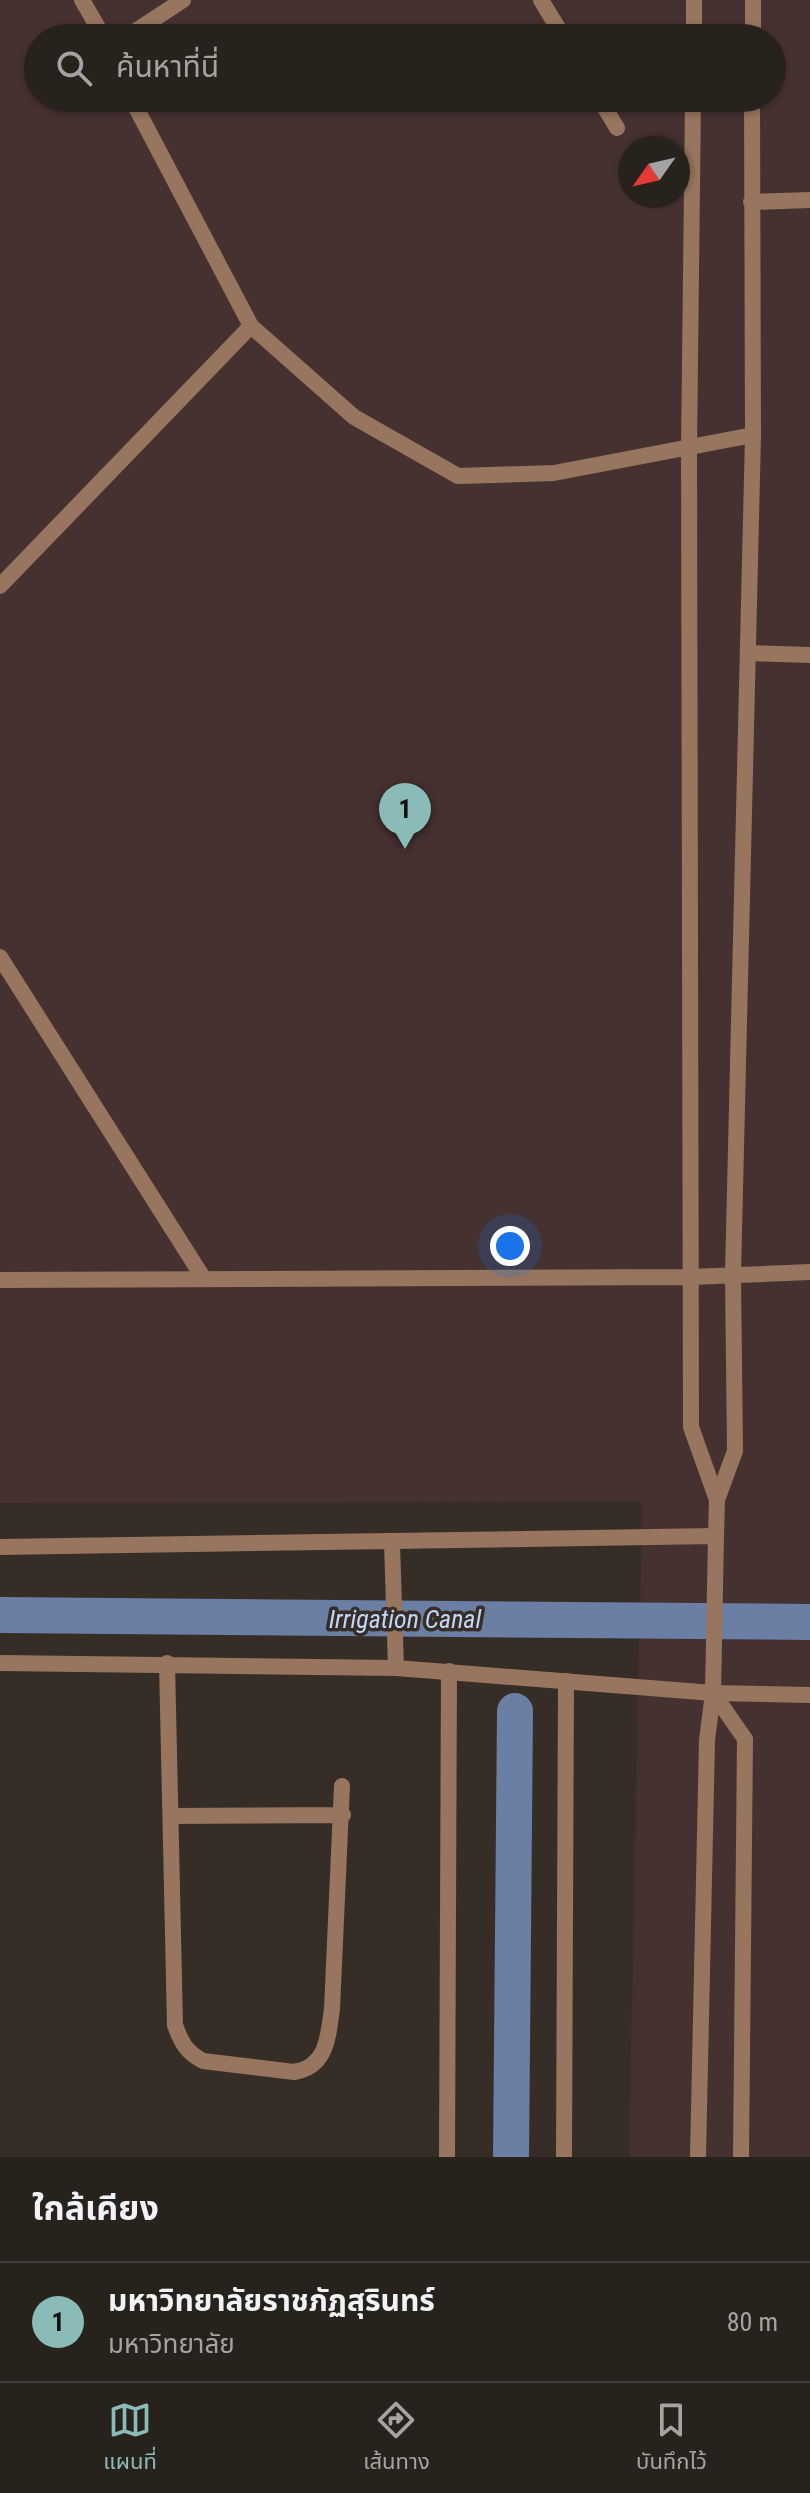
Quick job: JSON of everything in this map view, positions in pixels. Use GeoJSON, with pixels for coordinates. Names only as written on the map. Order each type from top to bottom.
{"type":"FeatureCollection","features":[{"type":"Feature","properties":{"kind":"street"},"geometry":{"type":"LineString","coordinates":[[82,0],[96,24]]}},
{"type":"Feature","properties":{"kind":"street"},"geometry":{"type":"LineString","coordinates":[[146,24],[183,0]]}},
{"type":"Feature","properties":{"kind":"street"},"geometry":{"type":"LineString","coordinates":[[541,0],[556,24]]}},
{"type":"Feature","properties":{"kind":"street"},"geometry":{"type":"LineString","coordinates":[[694,0],[694,24]]}},
{"type":"Feature","properties":{"kind":"street"},"geometry":{"type":"LineString","coordinates":[[753,0],[753,24]]}},
{"type":"Feature","properties":{"kind":"street"},"geometry":{"type":"LineString","coordinates":[[138,112],[251,326],[354,417],[458,476],[554,473],[689,450],[753,435]]}},
{"type":"Feature","properties":{"kind":"street"},"geometry":{"type":"LineString","coordinates":[[607,112],[617,128]]}},
{"type":"Feature","properties":{"kind":"street"},"geometry":{"type":"LineString","coordinates":[[693,112],[689,450],[691,1427],[717,1500]]}},
{"type":"Feature","properties":{"kind":"street"},"geometry":{"type":"LineString","coordinates":[[698,2157],[707,1740],[713,1693],[717,1500],[735,1451],[733,1274],[753,435],[752,112]]}},
{"type":"Feature","properties":{"kind":"street"},"geometry":{"type":"LineString","coordinates":[[751,202],[810,200]]}},
{"type":"Feature","properties":{"kind":"street"},"geometry":{"type":"LineString","coordinates":[[0,586],[251,326]]}},
{"type":"Feature","properties":{"kind":"street"},"geometry":{"type":"LineString","coordinates":[[748,653],[810,655]]}},
{"type":"Feature","properties":{"kind":"street"},"geometry":{"type":"LineString","coordinates":[[0,957],[204,1279]]}},
{"type":"Feature","properties":{"kind":"street"},"geometry":{"type":"LineString","coordinates":[[0,1280],[690,1277],[810,1272]]}},
{"type":"Feature","properties":{"kind":"street"},"geometry":{"type":"LineString","coordinates":[[0,1547],[716,1536]]}},
{"type":"Feature","properties":{"kind":"street"},"geometry":{"type":"LineString","coordinates":[[392,1543],[396,1668]]}},
{"type":"Feature","properties":{"kind":"street"},"geometry":{"type":"LineString","coordinates":[[0,1663],[396,1668],[713,1693],[810,1695]]}},
{"type":"Feature","properties":{"kind":"street"},"geometry":{"type":"LineString","coordinates":[[167,1663],[175,2025],[181,2044],[203,2061],[294,2072],[309,2070],[327,2045],[343,1815],[342,1786]]}},
{"type":"Feature","properties":{"kind":"street"},"geometry":{"type":"LineString","coordinates":[[447,2157],[449,1671]]}},
{"type":"Feature","properties":{"kind":"street"},"geometry":{"type":"LineString","coordinates":[[564,2157],[566,1681]]}},
{"type":"Feature","properties":{"kind":"street"},"geometry":{"type":"LineString","coordinates":[[713,1693],[745,1739],[741,2157]]}},
{"type":"Feature","properties":{"kind":"street"},"geometry":{"type":"LineString","coordinates":[[171,1816],[343,1815]]}},
{"type":"Feature","properties":{"kind":"shaded area"},"geometry":{"type":"Polygon","coordinates":[[[0,0],[810,0],[810,2157],[629,2157],[642,1502],[0,1503],[0,0]]]}},
{"type":"Feature","properties":{"kind":"waterway","name":"Irrigation Canal"},"geometry":{"type":"LineString","coordinates":[[0,1615],[810,1622]]}},
{"type":"Feature","properties":{"kind":"waterway"},"geometry":{"type":"LineString","coordinates":[[511,2157],[515,1711]]}},
{"type":"Feature","properties":{"kind":"place","name":"มหาวิทยาลัยราชภัฏสุรินทร์"},"geometry":{"type":"Point","coordinates":[405,849]}}]}
